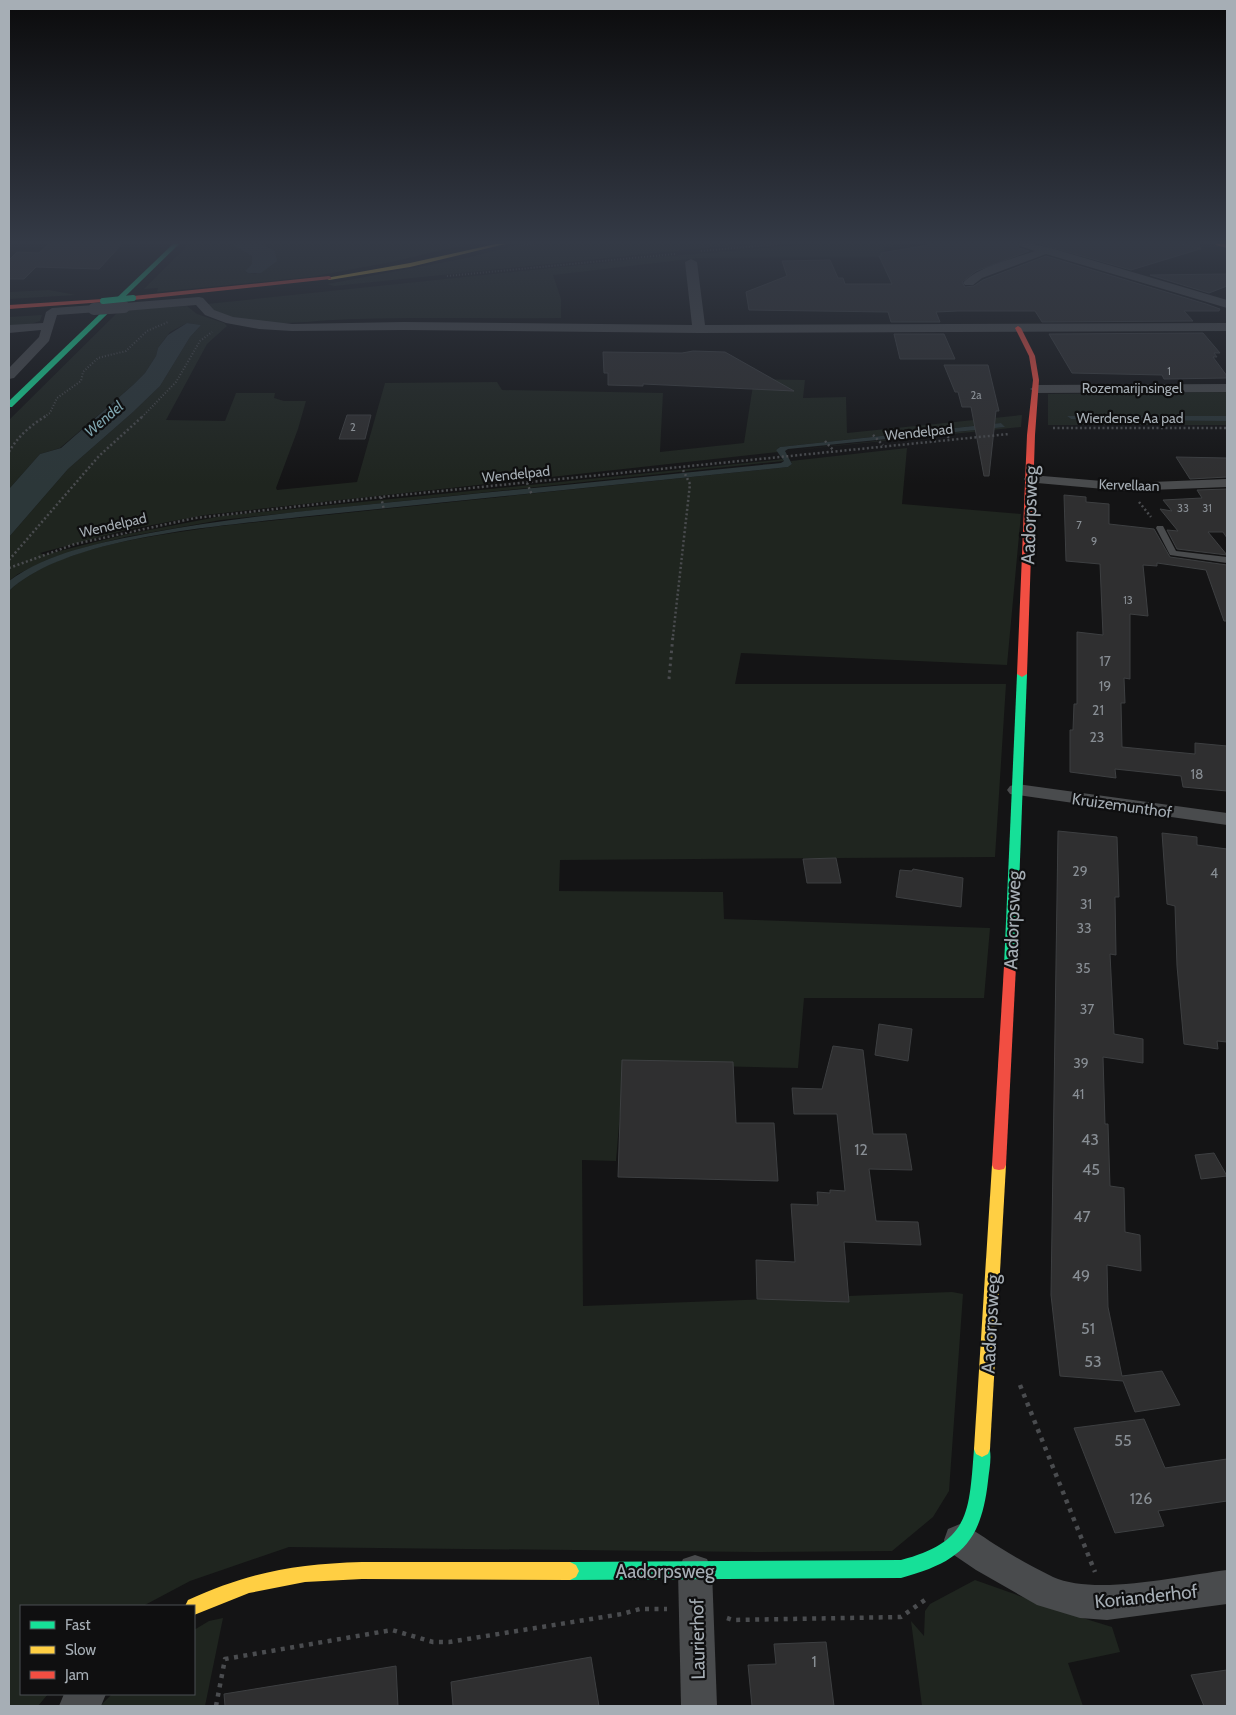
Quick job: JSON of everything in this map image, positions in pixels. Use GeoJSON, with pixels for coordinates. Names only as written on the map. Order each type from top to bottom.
{"type":"FeatureCollection","features":[{"type":"Feature","properties":{"kind":"main road"},"geometry":{"type":"LineString","coordinates":[[9,405],[93,324]]}},
{"type":"Feature","properties":{"kind":"main road","name":"Aadorpsweg"},"geometry":{"type":"LineString","coordinates":[[195,1606],[240,1586],[280,1576],[333,1570],[695,1571],[901,1569],[934,1561],[949,1551],[972,1525],[978,1507],[980,1487],[1009,993],[1032,431],[1037,389],[1034,358],[1018,328]]}},
{"type":"Feature","properties":{"kind":"street"},"geometry":{"type":"LineString","coordinates":[[252,324],[294,327],[1227,327]]}},
{"type":"Feature","properties":{"kind":"street"},"geometry":{"type":"LineString","coordinates":[[9,329],[48,326],[45,338],[9,375]]}},
{"type":"Feature","properties":{"kind":"street","name":"Rozemarijnsingel"},"geometry":{"type":"LineString","coordinates":[[1037,389],[1227,388]]}},
{"type":"Feature","properties":{"kind":"street","name":"Kervellaan"},"geometry":{"type":"LineString","coordinates":[[1031,479],[1126,487],[1227,483]]}},
{"type":"Feature","properties":{"kind":"street","name":"Kruizemunthof"},"geometry":{"type":"LineString","coordinates":[[1017,790],[1227,819]]}},
{"type":"Feature","properties":{"kind":"street","name":"Korianderhof"},"geometry":{"type":"LineString","coordinates":[[960,1540],[988,1560],[1049,1593],[1080,1601],[1107,1602],[1227,1587]]}},
{"type":"Feature","properties":{"kind":"street","name":"Laurierhof"},"geometry":{"type":"LineString","coordinates":[[695,1571],[699,1706]]}},
{"type":"Feature","properties":{"kind":"street"},"geometry":{"type":"LineString","coordinates":[[77,1706],[87,1695]]}},
{"type":"Feature","properties":{"kind":"lane"},"geometry":{"type":"LineString","coordinates":[[1160,528],[1173,553],[1227,560]]}},
{"type":"Feature","properties":{"kind":"path"},"geometry":{"type":"LineString","coordinates":[[9,452],[15,441],[33,424],[50,413],[57,398],[80,381],[83,372],[98,358],[126,351],[142,335],[162,324]]}},
{"type":"Feature","properties":{"kind":"path"},"geometry":{"type":"LineString","coordinates":[[9,560],[99,456],[162,398],[176,382],[200,341],[221,327],[232,324]]}},
{"type":"Feature","properties":{"kind":"path"},"geometry":{"type":"LineString","coordinates":[[938,427],[950,439]]}},
{"type":"Feature","properties":{"kind":"path","name":"Wierdense Aa pad"},"geometry":{"type":"LineString","coordinates":[[1032,431],[1227,428]]}},
{"type":"Feature","properties":{"kind":"path","name":"Wendelpad"},"geometry":{"type":"LineString","coordinates":[[9,568],[75,544],[195,518],[381,497],[1032,431]]}},
{"type":"Feature","properties":{"kind":"path"},"geometry":{"type":"LineString","coordinates":[[873,435],[883,446]]}},
{"type":"Feature","properties":{"kind":"path"},"geometry":{"type":"LineString","coordinates":[[825,440],[834,451]]}},
{"type":"Feature","properties":{"kind":"path"},"geometry":{"type":"LineString","coordinates":[[669,679],[690,484],[682,467]]}},
{"type":"Feature","properties":{"kind":"path"},"geometry":{"type":"LineString","coordinates":[[527,483],[532,494]]}},
{"type":"Feature","properties":{"kind":"path"},"geometry":{"type":"LineString","coordinates":[[1126,487],[1160,528]]}},
{"type":"Feature","properties":{"kind":"path"},"geometry":{"type":"LineString","coordinates":[[381,497],[384,510]]}},
{"type":"Feature","properties":{"kind":"path"},"geometry":{"type":"LineString","coordinates":[[1017,1378],[1107,1602]]}},
{"type":"Feature","properties":{"kind":"path"},"geometry":{"type":"LineString","coordinates":[[216,1706],[225,1660],[392,1630],[433,1642],[450,1642],[622,1614],[640,1609],[696,1610],[733,1620],[901,1617],[933,1595]]}},
{"type":"Feature","properties":{"kind":"shaded area"},"geometry":{"type":"Polygon","coordinates":[[[9,324],[31,324],[28,325],[9,327],[9,324]]]}},
{"type":"Feature","properties":{"kind":"shaded area"},"geometry":{"type":"Polygon","coordinates":[[[106,324],[185,324],[170,332],[158,348],[156,356],[145,373],[133,385],[60,448],[40,454],[9,489],[9,420],[106,324]]]}},
{"type":"Feature","properties":{"kind":"shaded area"},"geometry":{"type":"Polygon","coordinates":[[[194,324],[225,324],[227,326],[207,344],[166,420],[225,421],[236,393],[275,393],[274,398],[284,401],[306,401],[298,429],[276,488],[277,490],[357,482],[385,383],[497,382],[502,390],[663,393],[660,452],[744,443],[754,379],[805,380],[803,398],[846,397],[847,433],[1022,415],[1021,427],[785,451],[1004,427],[1001,423],[780,447],[776,450],[778,452],[205,515],[126,530],[40,553],[44,555],[123,535],[222,516],[782,459],[784,461],[221,520],[125,537],[86,547],[49,559],[18,574],[9,581],[9,537],[68,469],[160,386],[190,337],[201,325],[194,324]]]}},
{"type":"Feature","properties":{"kind":"shaded area"},"geometry":{"type":"Polygon","coordinates":[[[1227,392],[1227,416],[1067,416],[1071,419],[1091,420],[1227,421],[1227,425],[1048,425],[1048,394],[1227,392]]]}},
{"type":"Feature","properties":{"kind":"shaded area"},"geometry":{"type":"Polygon","coordinates":[[[907,448],[902,504],[1021,514],[1007,665],[741,653],[735,684],[1006,684],[995,857],[560,860],[559,891],[723,892],[724,919],[990,928],[984,998],[804,998],[798,1068],[624,1064],[616,1161],[582,1160],[583,1306],[952,1292],[963,1294],[949,1491],[933,1517],[892,1551],[754,1552],[289,1547],[190,1581],[145,1605],[20,1605],[20,1695],[47,1695],[38,1706],[9,1706],[9,591],[30,575],[80,553],[109,545],[167,534],[220,526],[788,467],[792,464],[791,461],[907,448]]]}},
{"type":"Feature","properties":{"kind":"shaded area"},"geometry":{"type":"Polygon","coordinates":[[[975,1580],[1112,1627],[1120,1652],[1068,1663],[1083,1706],[922,1706],[911,1621],[924,1636],[925,1611],[930,1604],[975,1580]]]}},
{"type":"Feature","properties":{"kind":"shaded area"},"geometry":{"type":"Polygon","coordinates":[[[223,1618],[205,1706],[100,1706],[111,1695],[195,1695],[195,1629],[209,1621],[223,1618]]]}},
{"type":"Feature","properties":{"kind":"water","name":"Wendel"},"geometry":{"type":"Polygon","coordinates":[[[185,324],[201,325],[190,337],[160,386],[68,469],[9,537],[9,489],[40,454],[61,448],[133,385],[145,373],[156,356],[158,348],[168,335],[185,324]]]}},
{"type":"Feature","properties":{"kind":"water"},"geometry":{"type":"Polygon","coordinates":[[[1067,416],[1227,416],[1227,421],[1091,420],[1071,419],[1067,416]]]}},
{"type":"Feature","properties":{"kind":"water"},"geometry":{"type":"Polygon","coordinates":[[[1001,423],[1005,427],[788,449],[785,451],[792,464],[788,467],[267,521],[147,537],[106,546],[68,558],[35,572],[9,591],[9,581],[24,571],[58,555],[114,540],[150,533],[259,516],[781,463],[784,461],[776,450],[780,447],[1001,423]]]}},
{"type":"Feature","properties":{"kind":"building"},"geometry":{"type":"Polygon","coordinates":[[[1203,333],[1220,353],[1214,353],[1217,357],[1213,357],[1227,378],[1164,379],[1162,375],[1072,373],[1049,334],[1203,333]]]}},
{"type":"Feature","properties":{"kind":"building"},"geometry":{"type":"Polygon","coordinates":[[[894,334],[944,334],[955,359],[900,359],[894,334]]]}},
{"type":"Feature","properties":{"kind":"building"},"geometry":{"type":"Polygon","coordinates":[[[693,351],[725,352],[794,391],[643,384],[643,386],[608,385],[608,373],[604,373],[603,352],[682,353],[693,351]]]}},
{"type":"Feature","properties":{"kind":"building"},"geometry":{"type":"Polygon","coordinates":[[[944,365],[988,365],[999,411],[996,411],[989,476],[984,476],[971,407],[962,407],[958,392],[955,392],[944,365]]]}},
{"type":"Feature","properties":{"kind":"building"},"geometry":{"type":"Polygon","coordinates":[[[347,415],[371,415],[365,439],[339,439],[347,415]]]}},
{"type":"Feature","properties":{"kind":"building"},"geometry":{"type":"Polygon","coordinates":[[[1176,457],[1227,458],[1227,477],[1190,479],[1176,457]]]}},
{"type":"Feature","properties":{"kind":"building"},"geometry":{"type":"Polygon","coordinates":[[[1227,489],[1227,538],[1223,532],[1208,532],[1227,555],[1177,549],[1167,530],[1178,531],[1160,509],[1172,511],[1163,500],[1202,498],[1197,490],[1227,489]]]}},
{"type":"Feature","properties":{"kind":"building"},"geometry":{"type":"Polygon","coordinates":[[[1064,495],[1086,497],[1086,502],[1109,504],[1109,524],[1154,529],[1170,557],[1227,565],[1227,621],[1224,621],[1206,570],[1157,563],[1157,566],[1143,565],[1148,616],[1130,614],[1130,679],[1124,678],[1125,703],[1121,703],[1122,747],[1195,754],[1195,743],[1227,746],[1227,791],[1183,787],[1181,776],[1115,769],[1116,778],[1070,772],[1070,730],[1073,730],[1074,704],[1077,704],[1077,632],[1103,635],[1100,564],[1066,561],[1064,495]]]}},
{"type":"Feature","properties":{"kind":"building"},"geometry":{"type":"Polygon","coordinates":[[[1058,831],[1117,837],[1119,897],[1115,897],[1116,955],[1110,954],[1114,1034],[1143,1039],[1143,1063],[1103,1057],[1105,1124],[1108,1124],[1110,1186],[1124,1188],[1125,1232],[1140,1235],[1141,1271],[1107,1265],[1108,1307],[1122,1376],[1162,1371],[1180,1405],[1135,1412],[1123,1381],[1060,1376],[1051,1295],[1058,831]]]}},
{"type":"Feature","properties":{"kind":"building"},"geometry":{"type":"Polygon","coordinates":[[[1162,833],[1197,837],[1197,845],[1227,849],[1227,1042],[1217,1041],[1218,1049],[1184,1044],[1177,966],[1175,906],[1167,904],[1162,833]]]}},
{"type":"Feature","properties":{"kind":"building"},"geometry":{"type":"Polygon","coordinates":[[[836,858],[841,883],[807,883],[803,859],[836,858]]]}},
{"type":"Feature","properties":{"kind":"building"},"geometry":{"type":"Polygon","coordinates":[[[913,869],[963,878],[961,907],[896,897],[900,870],[912,871],[913,869]]]}},
{"type":"Feature","properties":{"kind":"building"},"geometry":{"type":"Polygon","coordinates":[[[879,1024],[912,1029],[908,1061],[875,1055],[879,1024]]]}},
{"type":"Feature","properties":{"kind":"building"},"geometry":{"type":"Polygon","coordinates":[[[833,1046],[863,1050],[873,1134],[906,1134],[912,1170],[869,1169],[876,1221],[918,1222],[921,1245],[844,1242],[849,1302],[757,1299],[756,1260],[795,1262],[791,1204],[818,1205],[817,1192],[830,1193],[830,1190],[845,1191],[837,1114],[794,1114],[792,1088],[822,1089],[833,1046]]]}},
{"type":"Feature","properties":{"kind":"building"},"geometry":{"type":"Polygon","coordinates":[[[622,1060],[733,1062],[736,1123],[774,1123],[778,1181],[618,1177],[622,1060]]]}},
{"type":"Feature","properties":{"kind":"building"},"geometry":{"type":"Polygon","coordinates":[[[1214,1153],[1227,1176],[1201,1179],[1195,1155],[1214,1153]]]}},
{"type":"Feature","properties":{"kind":"building"},"geometry":{"type":"Polygon","coordinates":[[[1144,1419],[1165,1468],[1227,1459],[1227,1501],[1158,1511],[1164,1526],[1115,1533],[1074,1428],[1144,1419]]]}},
{"type":"Feature","properties":{"kind":"building"},"geometry":{"type":"Polygon","coordinates":[[[826,1642],[834,1706],[752,1706],[748,1665],[776,1664],[774,1644],[826,1642]]]}},
{"type":"Feature","properties":{"kind":"building"},"geometry":{"type":"Polygon","coordinates":[[[591,1657],[599,1706],[453,1706],[451,1682],[591,1657]]]}},
{"type":"Feature","properties":{"kind":"building"},"geometry":{"type":"Polygon","coordinates":[[[396,1666],[398,1706],[225,1706],[224,1694],[396,1666]]]}},
{"type":"Feature","properties":{"kind":"building"},"geometry":{"type":"Polygon","coordinates":[[[1227,1670],[1227,1706],[1204,1706],[1191,1675],[1227,1670]]]}},
{"type":"Feature","properties":{"kind":"traffic: fast"},"geometry":{"type":"LineString","coordinates":[[9,405],[93,324]]}},
{"type":"Feature","properties":{"kind":"traffic: fast"},"geometry":{"type":"LineString","coordinates":[[1010,966],[1022,674]]}},
{"type":"Feature","properties":{"kind":"traffic: fast"},"geometry":{"type":"LineString","coordinates":[[570,1571],[901,1569],[926,1562],[944,1553],[958,1542],[968,1529],[978,1494],[982,1449]]}},
{"type":"Feature","properties":{"kind":"traffic: slow"},"geometry":{"type":"LineString","coordinates":[[982,1449],[999,1165]]}},
{"type":"Feature","properties":{"kind":"traffic: slow"},"geometry":{"type":"LineString","coordinates":[[195,1606],[249,1584],[277,1578],[334,1571],[570,1571]]}},
{"type":"Feature","properties":{"kind":"traffic: jam"},"geometry":{"type":"LineString","coordinates":[[1018,328],[1032,356],[1036,380],[1031,435],[1022,674]]}},
{"type":"Feature","properties":{"kind":"traffic: jam"},"geometry":{"type":"LineString","coordinates":[[999,1165],[1010,966]]}}]}
